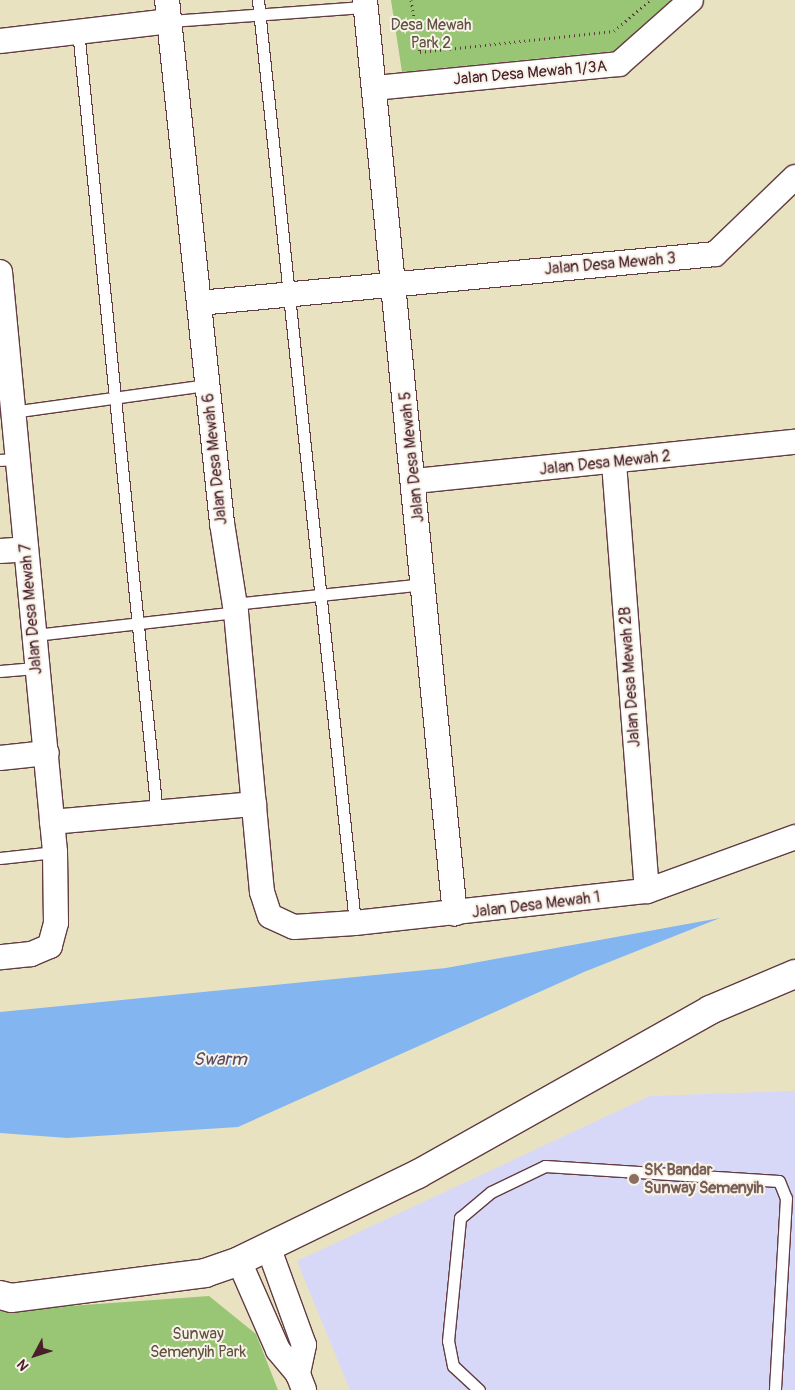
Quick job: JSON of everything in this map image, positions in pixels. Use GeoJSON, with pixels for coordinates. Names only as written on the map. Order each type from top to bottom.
{"type":"FeatureCollection","features":[{"type":"Feature","properties":{"kind":"street","name":"Jalan Desa Mewah 1/3A"},"geometry":{"type":"LineString","coordinates":[[375,88],[619,64],[691,0]]}},
{"type":"Feature","properties":{"kind":"street","name":"Jalan Desa Mewah 5"},"geometry":{"type":"LineString","coordinates":[[365,3],[415,481],[455,914]]}},
{"type":"Feature","properties":{"kind":"street"},"geometry":{"type":"LineString","coordinates":[[0,41],[78,30],[168,11]]}},
{"type":"Feature","properties":{"kind":"street","name":"Jalan Desa Mewah 6"},"geometry":{"type":"LineString","coordinates":[[168,11],[208,385],[235,608],[262,892],[270,916]]}},
{"type":"Feature","properties":{"kind":"street","name":"Jalan Desa Mewah 3"},"geometry":{"type":"LineString","coordinates":[[199,303],[715,254],[795,177]]}},
{"type":"Feature","properties":{"kind":"street","name":"Jalan Desa Mewah 7"},"geometry":{"type":"LineString","coordinates":[[0,272],[4,348],[12,412],[9,460],[26,549],[35,668],[47,753],[56,852],[56,922],[50,946],[31,954],[0,957]]}},
{"type":"Feature","properties":{"kind":"street","name":"Jalan Desa Mewah 2"},"geometry":{"type":"LineString","coordinates":[[415,481],[614,463],[795,442]]}},
{"type":"Feature","properties":{"kind":"street","name":"Jalan Desa Mewah 2B"},"geometry":{"type":"LineString","coordinates":[[614,463],[647,892]]}},
{"type":"Feature","properties":{"kind":"street"},"geometry":{"type":"LineString","coordinates":[[0,551],[26,549]]}},
{"type":"Feature","properties":{"kind":"street"},"geometry":{"type":"LineString","coordinates":[[0,758],[47,753]]}},
{"type":"Feature","properties":{"kind":"street"},"geometry":{"type":"LineString","coordinates":[[52,822],[254,804]]}},
{"type":"Feature","properties":{"kind":"street","name":"Jalan Desa Mewah 1"},"geometry":{"type":"LineString","coordinates":[[270,916],[294,927],[455,914],[647,892],[795,838]]}},
{"type":"Feature","properties":{"kind":"street"},"geometry":{"type":"LineString","coordinates":[[0,1295],[11,1298],[205,1273],[270,1249],[418,1174],[710,1010],[795,974]]}},
{"type":"Feature","properties":{"kind":"street"},"geometry":{"type":"LineString","coordinates":[[270,1249],[304,1346],[301,1382]]}},
{"type":"Feature","properties":{"kind":"street"},"geometry":{"type":"LineString","coordinates":[[239,1261],[278,1350],[301,1382]]}},
{"type":"Feature","properties":{"kind":"lane"},"geometry":{"type":"LineString","coordinates":[[258,0],[323,594],[355,923]]}},
{"type":"Feature","properties":{"kind":"lane"},"geometry":{"type":"LineString","coordinates":[[168,11],[259,14],[365,3]]}},
{"type":"Feature","properties":{"kind":"lane"},"geometry":{"type":"LineString","coordinates":[[78,30],[157,814]]}},
{"type":"Feature","properties":{"kind":"lane"},"geometry":{"type":"LineString","coordinates":[[12,412],[208,385]]}},
{"type":"Feature","properties":{"kind":"lane"},"geometry":{"type":"LineString","coordinates":[[34,635],[139,625],[323,594],[424,584]]}},
{"type":"Feature","properties":{"kind":"lane"},"geometry":{"type":"LineString","coordinates":[[0,671],[35,668]]}},
{"type":"Feature","properties":{"kind":"lane"},"geometry":{"type":"LineString","coordinates":[[0,858],[56,852]]}},
{"type":"Feature","properties":{"kind":"lane"},"geometry":{"type":"LineString","coordinates":[[479,1390],[453,1366],[448,1341],[460,1218],[491,1192],[545,1166],[779,1181],[786,1198],[775,1390]]}},
{"type":"Feature","properties":{"kind":"path"},"geometry":{"type":"LineString","coordinates":[[411,0],[420,52],[614,31],[650,0]]}},
{"type":"Feature","properties":{"kind":"shaded area","name":"SK Bandar Sunway Semenyih"},"geometry":{"type":"Polygon","coordinates":[[[795,1091],[795,1390],[350,1390],[297,1261],[650,1096],[795,1091]]]}},
{"type":"Feature","properties":{"kind":"green space","name":"Desa Mewah Park 2"},"geometry":{"type":"Polygon","coordinates":[[[391,0],[675,0],[616,51],[402,72],[391,0]]]}},
{"type":"Feature","properties":{"kind":"green space","name":"Sunway Semenyih Park"},"geometry":{"type":"Polygon","coordinates":[[[209,1296],[256,1334],[278,1390],[0,1390],[0,1311],[209,1296]]]}},
{"type":"Feature","properties":{"kind":"water","name":"Swarm"},"geometry":{"type":"Polygon","coordinates":[[[720,918],[584,972],[238,1127],[67,1138],[0,1133],[0,1012],[446,968],[720,918]]]}},
{"type":"Feature","properties":{"kind":"place","name":"SK Bandar Sunway Semenyih"},"geometry":{"type":"Point","coordinates":[634,1179]}}]}
